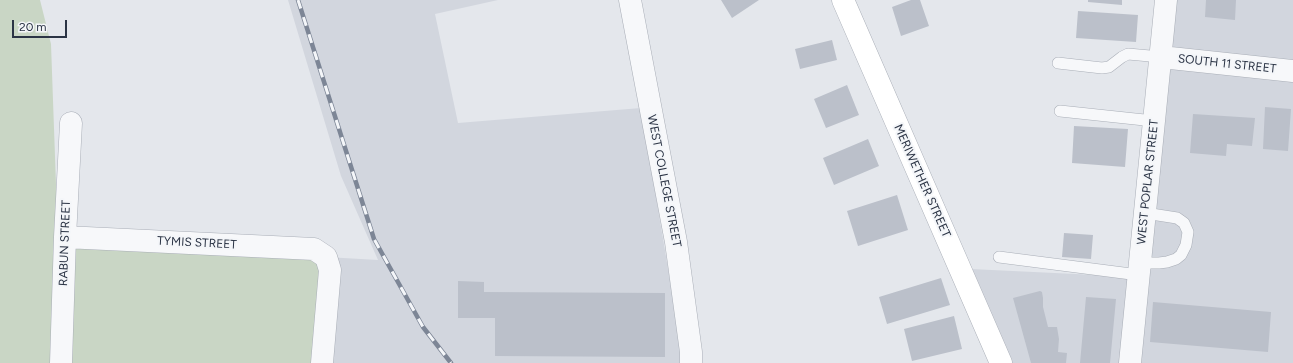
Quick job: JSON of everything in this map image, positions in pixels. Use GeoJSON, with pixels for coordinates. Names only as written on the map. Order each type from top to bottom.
{"type":"FeatureCollection","features":[{"type":"Feature","properties":{"kind":"street","name":"WEST COLLEGE STREET"},"geometry":{"type":"LineString","coordinates":[[630,0],[676,242],[691,352],[691,363]]}},
{"type":"Feature","properties":{"kind":"street","name":"MERIWETHER STREET"},"geometry":{"type":"LineString","coordinates":[[843,0],[1001,363]]}},
{"type":"Feature","properties":{"kind":"street","name":"WEST POPLAR STREET"},"geometry":{"type":"LineString","coordinates":[[1130,363],[1166,0]]}},
{"type":"Feature","properties":{"kind":"street","name":"SOUTH 11 STREET"},"geometry":{"type":"LineString","coordinates":[[1161,57],[1293,71]]}},
{"type":"Feature","properties":{"kind":"street","name":"RABUN STREET"},"geometry":{"type":"LineString","coordinates":[[61,363],[65,237],[71,123]]}},
{"type":"Feature","properties":{"kind":"street","name":"TYMIS STREET"},"geometry":{"type":"LineString","coordinates":[[65,237],[314,249],[326,257],[330,270],[322,363]]}},
{"type":"Feature","properties":{"kind":"lane"},"geometry":{"type":"LineString","coordinates":[[1058,63],[1102,68],[1109,67],[1128,54],[1161,57]]}},
{"type":"Feature","properties":{"kind":"lane"},"geometry":{"type":"LineString","coordinates":[[1060,111],[1154,121]]}},
{"type":"Feature","properties":{"kind":"lane"},"geometry":{"type":"LineString","coordinates":[[999,257],[1139,269],[1176,259],[1181,255],[1186,245],[1188,232],[1184,223],[1177,218],[1145,213]]}},
{"type":"Feature","properties":{"kind":"shaded area"},"geometry":{"type":"Polygon","coordinates":[[[288,0],[498,0],[435,14],[458,123],[641,108],[681,346],[682,363],[319,363],[326,257],[378,260],[341,176],[288,0]]]}},
{"type":"Feature","properties":{"kind":"shaded area"},"geometry":{"type":"Polygon","coordinates":[[[1167,0],[1293,0],[1293,363],[1005,363],[971,269],[1138,277],[1167,0]]]}},
{"type":"Feature","properties":{"kind":"green space"},"geometry":{"type":"Polygon","coordinates":[[[0,0],[40,0],[51,44],[58,241],[326,257],[319,363],[0,363],[0,0]]]}},
{"type":"Feature","properties":{"kind":"building"},"geometry":{"type":"Polygon","coordinates":[[[721,0],[759,0],[732,18],[721,0]]]}},
{"type":"Feature","properties":{"kind":"building"},"geometry":{"type":"Polygon","coordinates":[[[911,0],[920,0],[929,26],[901,36],[892,7],[911,0]]]}},
{"type":"Feature","properties":{"kind":"building"},"geometry":{"type":"Polygon","coordinates":[[[1088,0],[1122,0],[1122,5],[1088,2],[1088,0]]]}},
{"type":"Feature","properties":{"kind":"building"},"geometry":{"type":"Polygon","coordinates":[[[1206,0],[1236,0],[1235,20],[1205,17],[1206,0]]]}},
{"type":"Feature","properties":{"kind":"building"},"geometry":{"type":"Polygon","coordinates":[[[1078,11],[1138,15],[1136,42],[1076,38],[1078,11]]]}},
{"type":"Feature","properties":{"kind":"building"},"geometry":{"type":"Polygon","coordinates":[[[832,40],[837,60],[800,69],[795,49],[832,40]]]}},
{"type":"Feature","properties":{"kind":"building"},"geometry":{"type":"Polygon","coordinates":[[[847,85],[859,115],[826,128],[814,99],[847,85]]]}},
{"type":"Feature","properties":{"kind":"building"},"geometry":{"type":"Polygon","coordinates":[[[1265,107],[1291,109],[1288,151],[1263,149],[1265,107]]]}},
{"type":"Feature","properties":{"kind":"building"},"geometry":{"type":"Polygon","coordinates":[[[1193,114],[1255,118],[1252,146],[1227,144],[1226,156],[1190,153],[1193,114]]]}},
{"type":"Feature","properties":{"kind":"building"},"geometry":{"type":"Polygon","coordinates":[[[1074,126],[1128,129],[1125,167],[1072,163],[1074,126]]]}},
{"type":"Feature","properties":{"kind":"building"},"geometry":{"type":"Polygon","coordinates":[[[868,139],[879,166],[834,185],[823,158],[868,139]]]}},
{"type":"Feature","properties":{"kind":"building"},"geometry":{"type":"Polygon","coordinates":[[[897,195],[908,230],[858,246],[847,211],[897,195]]]}},
{"type":"Feature","properties":{"kind":"building"},"geometry":{"type":"Polygon","coordinates":[[[1064,233],[1093,235],[1091,259],[1062,257],[1064,233]]]}},
{"type":"Feature","properties":{"kind":"building"},"geometry":{"type":"Polygon","coordinates":[[[941,278],[950,305],[887,324],[879,297],[941,278]]]}},
{"type":"Feature","properties":{"kind":"building"},"geometry":{"type":"Polygon","coordinates":[[[458,281],[484,282],[484,292],[665,293],[665,357],[495,356],[495,318],[458,318],[458,281]]]}},
{"type":"Feature","properties":{"kind":"building"},"geometry":{"type":"Polygon","coordinates":[[[1040,291],[1042,292],[1043,307],[1048,327],[1057,327],[1059,339],[1058,352],[1067,353],[1066,363],[1031,363],[1013,298],[1040,291]]]}},
{"type":"Feature","properties":{"kind":"building"},"geometry":{"type":"Polygon","coordinates":[[[1086,297],[1116,299],[1110,363],[1080,363],[1086,297]]]}},
{"type":"Feature","properties":{"kind":"building"},"geometry":{"type":"Polygon","coordinates":[[[1153,302],[1271,312],[1268,352],[1150,342],[1153,302]]]}},
{"type":"Feature","properties":{"kind":"building"},"geometry":{"type":"Polygon","coordinates":[[[954,316],[962,349],[912,361],[904,329],[954,316]]]}},
{"type":"Feature","properties":{"kind":"railway"},"geometry":{"type":"LineString","coordinates":[[298,0],[374,239],[423,327],[451,363]]}}]}
